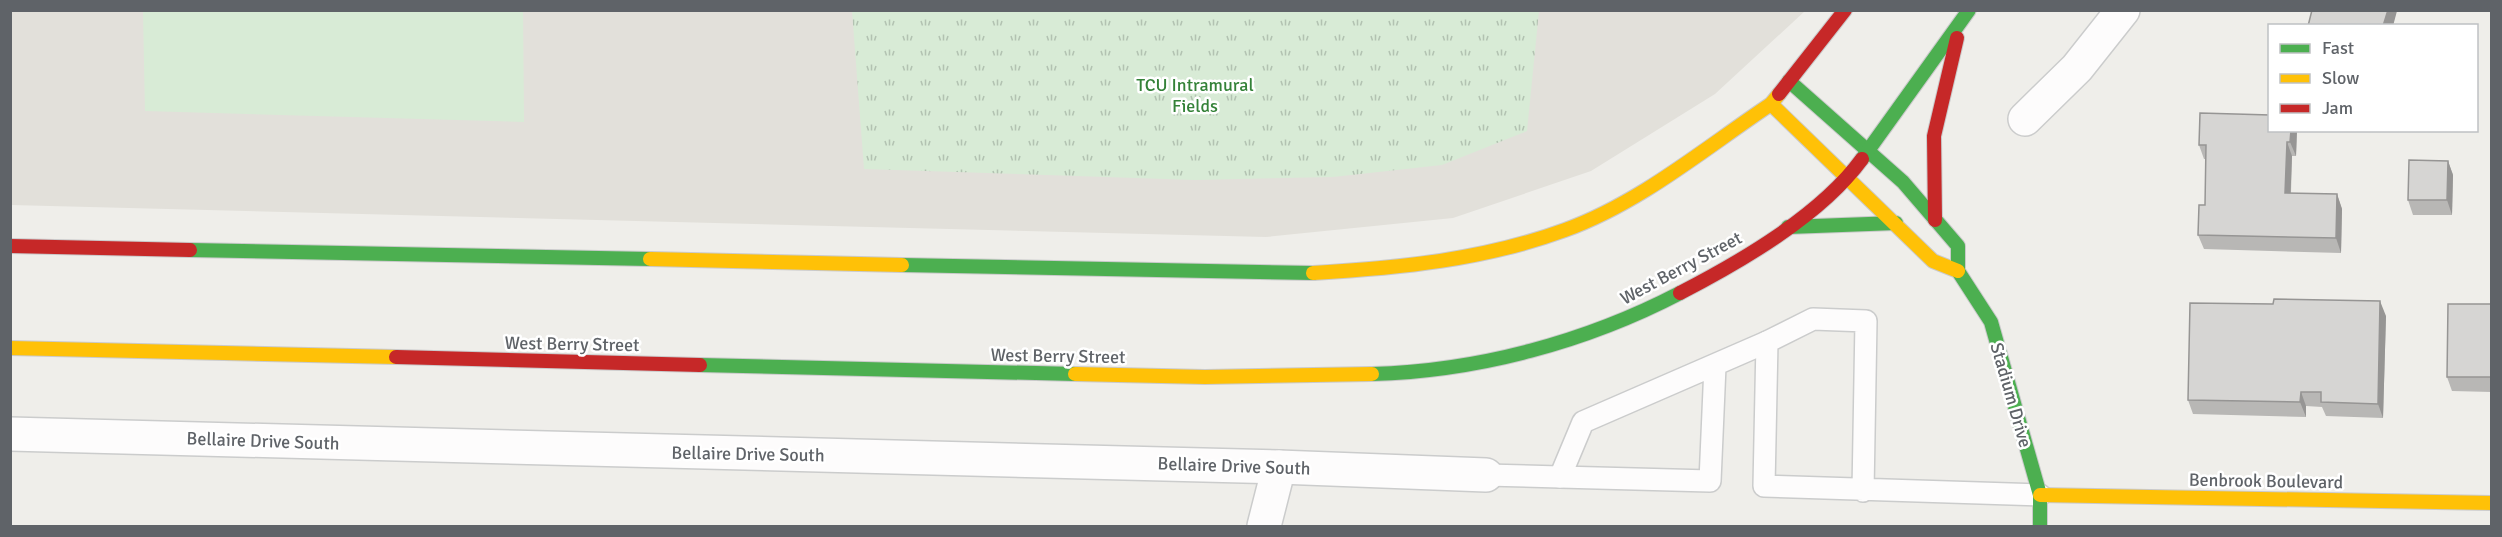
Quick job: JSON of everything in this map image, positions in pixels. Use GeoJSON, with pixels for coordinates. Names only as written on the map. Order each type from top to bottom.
{"type":"FeatureCollection","features":[{"type":"Feature","properties":{"kind":"main road"},"geometry":{"type":"LineString","coordinates":[[10,246],[1308,273],[1401,268],[1490,253],[1566,230],[1635,196],[1771,104],[1845,10]]}},
{"type":"Feature","properties":{"kind":"main road","name":"West Berry Street"},"geometry":{"type":"LineString","coordinates":[[10,348],[1205,377],[1402,373],[1482,362],[1559,344],[1647,310],[1737,263],[1788,227],[1847,179],[1969,10]]}},
{"type":"Feature","properties":{"kind":"main road"},"geometry":{"type":"LineString","coordinates":[[1935,220],[1934,136],[1961,24]]}},
{"type":"Feature","properties":{"kind":"main road","name":"Stadium Drive"},"geometry":{"type":"LineString","coordinates":[[1789,81],[1903,182],[1958,246],[1958,271],[1991,322],[2040,495],[2040,526]]}},
{"type":"Feature","properties":{"kind":"main road"},"geometry":{"type":"LineString","coordinates":[[1771,104],[1933,261],[1958,271]]}},
{"type":"Feature","properties":{"kind":"main road"},"geometry":{"type":"LineString","coordinates":[[1788,227],[1896,223]]}},
{"type":"Feature","properties":{"kind":"main road","name":"Benbrook Boulevard"},"geometry":{"type":"LineString","coordinates":[[2040,495],[2492,503]]}},
{"type":"Feature","properties":{"kind":"street"},"geometry":{"type":"LineString","coordinates":[[2025,120],[2078,68],[2123,10]]}},
{"type":"Feature","properties":{"kind":"street","name":"Bellaire Drive South"},"geometry":{"type":"LineString","coordinates":[[10,434],[1279,467],[1486,475]]}},
{"type":"Feature","properties":{"kind":"street"},"geometry":{"type":"LineString","coordinates":[[1264,526],[1279,467]]}},
{"type":"Feature","properties":{"kind":"lane"},"geometry":{"type":"LineString","coordinates":[[1560,477],[1583,422],[1715,366],[1814,319],[1866,321],[1863,491]]}},
{"type":"Feature","properties":{"kind":"lane"},"geometry":{"type":"LineString","coordinates":[[1767,342],[1764,486],[2040,495]]}},
{"type":"Feature","properties":{"kind":"lane"},"geometry":{"type":"LineString","coordinates":[[1486,475],[1710,481],[1715,366]]}},
{"type":"Feature","properties":{"kind":"shaded area"},"geometry":{"type":"Polygon","coordinates":[[[11,11],[1805,11],[1715,94],[1591,171],[1453,218],[1266,237],[11,205],[11,11]]]}},
{"type":"Feature","properties":{"kind":"green space","name":"TCU Intramural Fields"},"geometry":{"type":"Polygon","coordinates":[[[852,10],[1539,11],[1527,131],[1442,165],[1333,177],[1195,180],[864,169],[852,10]]]}},
{"type":"Feature","properties":{"kind":"green space"},"geometry":{"type":"Polygon","coordinates":[[[143,11],[523,11],[524,122],[145,111],[143,11]]]}},
{"type":"Feature","properties":{"kind":"building"},"geometry":{"type":"Polygon","coordinates":[[[2312,10],[2388,10],[2384,24],[2308,24],[2312,10]]]}},
{"type":"Feature","properties":{"kind":"building"},"geometry":{"type":"Polygon","coordinates":[[[2200,113],[2268,115],[2268,132],[2291,132],[2290,142],[2287,142],[2285,193],[2337,194],[2336,238],[2198,235],[2199,205],[2205,205],[2206,145],[2199,145],[2200,113]]]}},
{"type":"Feature","properties":{"kind":"building"},"geometry":{"type":"Polygon","coordinates":[[[2409,160],[2448,161],[2447,200],[2408,200],[2409,160]]]}},
{"type":"Feature","properties":{"kind":"building"},"geometry":{"type":"Polygon","coordinates":[[[2274,299],[2380,301],[2378,404],[2321,402],[2321,392],[2301,392],[2300,402],[2188,400],[2190,303],[2273,304],[2274,299]]]}},
{"type":"Feature","properties":{"kind":"building"},"geometry":{"type":"Polygon","coordinates":[[[2448,304],[2492,304],[2492,377],[2447,377],[2448,304]]]}},
{"type":"Feature","properties":{"kind":"traffic: fast"},"geometry":{"type":"LineString","coordinates":[[1862,159],[1969,10]]}},
{"type":"Feature","properties":{"kind":"traffic: fast"},"geometry":{"type":"LineString","coordinates":[[1789,81],[1903,182],[1958,246],[1958,271],[1991,322],[2040,495],[2040,526]]}},
{"type":"Feature","properties":{"kind":"traffic: fast"},"geometry":{"type":"LineString","coordinates":[[1788,227],[1896,223]]}},
{"type":"Feature","properties":{"kind":"traffic: fast"},"geometry":{"type":"LineString","coordinates":[[190,250],[650,259]]}},
{"type":"Feature","properties":{"kind":"traffic: fast"},"geometry":{"type":"LineString","coordinates":[[902,265],[1313,273]]}},
{"type":"Feature","properties":{"kind":"traffic: fast"},"geometry":{"type":"LineString","coordinates":[[1372,374],[1452,367],[1530,351],[1607,326],[1680,293]]}},
{"type":"Feature","properties":{"kind":"traffic: fast"},"geometry":{"type":"LineString","coordinates":[[700,365],[1075,374]]}},
{"type":"Feature","properties":{"kind":"traffic: slow"},"geometry":{"type":"LineString","coordinates":[[1313,273],[1440,261],[1503,249],[1565,230],[1593,219],[1646,190],[1771,104],[1779,94]]}},
{"type":"Feature","properties":{"kind":"traffic: slow"},"geometry":{"type":"LineString","coordinates":[[1771,104],[1933,261],[1958,271]]}},
{"type":"Feature","properties":{"kind":"traffic: slow"},"geometry":{"type":"LineString","coordinates":[[650,259],[902,265]]}},
{"type":"Feature","properties":{"kind":"traffic: slow"},"geometry":{"type":"LineString","coordinates":[[10,348],[396,357]]}},
{"type":"Feature","properties":{"kind":"traffic: slow"},"geometry":{"type":"LineString","coordinates":[[1075,374],[1205,377],[1372,374]]}},
{"type":"Feature","properties":{"kind":"traffic: slow"},"geometry":{"type":"LineString","coordinates":[[2040,495],[2492,503]]}},
{"type":"Feature","properties":{"kind":"traffic: jam"},"geometry":{"type":"LineString","coordinates":[[1779,94],[1845,10]]}},
{"type":"Feature","properties":{"kind":"traffic: jam"},"geometry":{"type":"LineString","coordinates":[[1935,220],[1934,136],[1957,38]]}},
{"type":"Feature","properties":{"kind":"traffic: jam"},"geometry":{"type":"LineString","coordinates":[[1680,293],[1754,251],[1803,218],[1845,180],[1862,159]]}},
{"type":"Feature","properties":{"kind":"traffic: jam"},"geometry":{"type":"LineString","coordinates":[[10,246],[190,250]]}},
{"type":"Feature","properties":{"kind":"traffic: jam"},"geometry":{"type":"LineString","coordinates":[[396,357],[700,365]]}}]}
